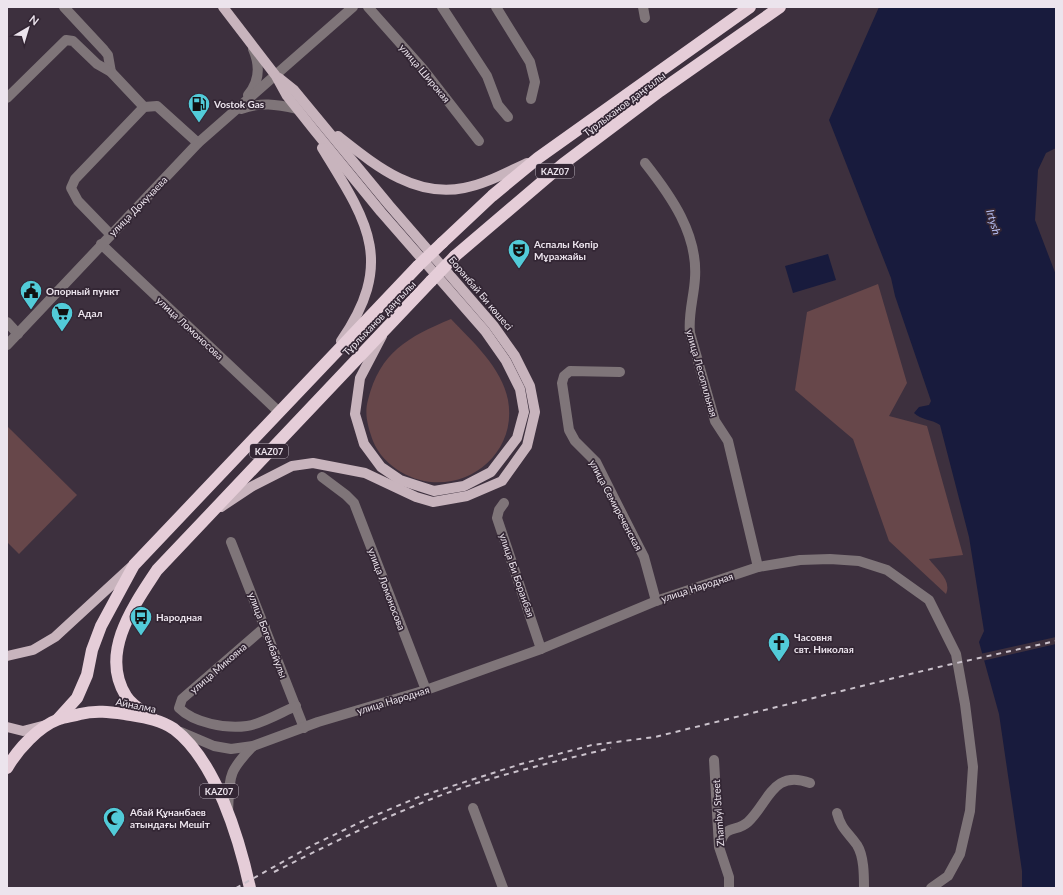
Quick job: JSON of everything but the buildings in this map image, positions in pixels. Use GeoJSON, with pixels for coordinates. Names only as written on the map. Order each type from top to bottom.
{"type":"FeatureCollection","features":[{"type":"Feature","properties":{"kind":"highway","name":"Тұрлыханов даңғылы"},"geometry":{"type":"LineString","coordinates":[[55,721],[77,698],[87,675],[92,650],[101,626],[134,565],[418,266],[492,196],[538,158],[750,7]]}},
{"type":"Feature","properties":{"kind":"highway","name":"Тұрлыханов даңғылы"},"geometry":{"type":"LineString","coordinates":[[152,718],[126,697],[118,674],[121,632],[130,612],[157,570],[455,256],[562,164],[660,91],[780,7]]}},
{"type":"Feature","properties":{"kind":"highway","name":"Айналма"},"geometry":{"type":"LineString","coordinates":[[7,768],[19,750],[29,739],[55,721],[88,712],[110,712],[152,718],[174,729],[195,752],[208,770],[218,790],[243,856],[250,888]]}},
{"type":"Feature","properties":{"kind":"main road","name":"Боранбай Би көшесі"},"geometry":{"type":"LineString","coordinates":[[223,7],[276,76],[287,96],[314,130],[381,212],[485,331],[506,361],[520,389],[524,412],[518,438],[491,472],[464,486],[418,492]]}},
{"type":"Feature","properties":{"kind":"main road","name":"Боранбай Би көшесі"},"geometry":{"type":"LineString","coordinates":[[276,76],[294,90],[389,205],[493,325],[515,356],[530,386],[535,412],[527,446],[502,481],[467,496],[433,502],[418,492]]}},
{"type":"Feature","properties":{"kind":"main road"},"geometry":{"type":"LineString","coordinates":[[321,121],[378,168],[410,184],[436,191],[465,188],[498,177],[538,158]]}},
{"type":"Feature","properties":{"kind":"main road"},"geometry":{"type":"LineString","coordinates":[[314,130],[320,146],[357,205],[367,231],[372,256],[369,280],[363,302],[350,328],[326,364]]}},
{"type":"Feature","properties":{"kind":"main road"},"geometry":{"type":"LineString","coordinates":[[389,324],[360,378],[355,414],[364,444],[382,467],[418,492]]}},
{"type":"Feature","properties":{"kind":"main road"},"geometry":{"type":"LineString","coordinates":[[208,516],[251,487],[292,466],[313,463],[365,473],[418,492]]}},
{"type":"Feature","properties":{"kind":"main road"},"geometry":{"type":"LineString","coordinates":[[7,656],[33,650],[56,637],[134,565]]}},
{"type":"Feature","properties":{"kind":"main road"},"geometry":{"type":"LineString","coordinates":[[7,727],[23,731],[55,721]]}},
{"type":"Feature","properties":{"kind":"street"},"geometry":{"type":"LineString","coordinates":[[64,7],[108,55],[111,72]]}},
{"type":"Feature","properties":{"kind":"street","name":"улица Докучаева"},"geometry":{"type":"LineString","coordinates":[[7,345],[110,234],[198,143],[353,7]]}},
{"type":"Feature","properties":{"kind":"street","name":"улица Широкая"},"geometry":{"type":"LineString","coordinates":[[368,7],[423,69],[480,141]]}},
{"type":"Feature","properties":{"kind":"street"},"geometry":{"type":"LineString","coordinates":[[442,7],[487,76],[498,104],[508,117]]}},
{"type":"Feature","properties":{"kind":"street"},"geometry":{"type":"LineString","coordinates":[[496,7],[530,62],[535,82],[531,99]]}},
{"type":"Feature","properties":{"kind":"street"},"geometry":{"type":"LineString","coordinates":[[643,7],[645,18]]}},
{"type":"Feature","properties":{"kind":"street"},"geometry":{"type":"LineString","coordinates":[[7,98],[66,40],[73,41],[97,64],[111,72],[144,107]]}},
{"type":"Feature","properties":{"kind":"street"},"geometry":{"type":"LineString","coordinates":[[233,112],[256,84],[258,60],[250,41]]}},
{"type":"Feature","properties":{"kind":"street"},"geometry":{"type":"LineString","coordinates":[[233,112],[254,104],[274,104],[297,108]]}},
{"type":"Feature","properties":{"kind":"street"},"geometry":{"type":"LineString","coordinates":[[110,234],[78,200],[71,188],[75,179],[144,107],[156,106],[198,143]]}},
{"type":"Feature","properties":{"kind":"street","name":"улица Лесопильная"},"geometry":{"type":"LineString","coordinates":[[645,162],[670,195],[692,243],[696,263],[689,321],[690,333],[716,421],[728,441],[758,567]]}},
{"type":"Feature","properties":{"kind":"street","name":"улица Ломоносова"},"geometry":{"type":"LineString","coordinates":[[101,244],[279,412]]}},
{"type":"Feature","properties":{"kind":"street"},"geometry":{"type":"LineString","coordinates":[[7,322],[18,334]]}},
{"type":"Feature","properties":{"kind":"street","name":"улица Семиреченская"},"geometry":{"type":"LineString","coordinates":[[620,372],[570,371],[564,376],[562,383],[569,430],[575,441],[596,462],[644,557],[656,601]]}},
{"type":"Feature","properties":{"kind":"street","name":"улица Ломоносова"},"geometry":{"type":"LineString","coordinates":[[322,477],[354,503],[426,690]]}},
{"type":"Feature","properties":{"kind":"street","name":"улица Би Боранбая"},"geometry":{"type":"LineString","coordinates":[[504,503],[499,510],[497,518],[541,648]]}},
{"type":"Feature","properties":{"kind":"street","name":"улица Богенбайулы"},"geometry":{"type":"LineString","coordinates":[[232,542],[304,728]]}},
{"type":"Feature","properties":{"kind":"street","name":"улица Народная"},"geometry":{"type":"LineString","coordinates":[[174,729],[214,746],[231,749],[254,746],[304,728],[426,690],[541,648],[656,601],[758,567],[800,560],[830,559],[859,561],[886,570],[930,600],[956,654],[965,704],[973,767],[970,810],[960,854],[948,876],[931,888]]}},
{"type":"Feature","properties":{"kind":"street","name":"улица Микояна"},"geometry":{"type":"LineString","coordinates":[[265,627],[182,698],[179,708],[186,714],[196,719],[228,726],[248,726],[296,706]]}},
{"type":"Feature","properties":{"kind":"street"},"geometry":{"type":"LineString","coordinates":[[228,816],[230,777],[237,763],[254,746]]}},
{"type":"Feature","properties":{"kind":"street","name":"Zhambyl Street"},"geometry":{"type":"LineString","coordinates":[[714,760],[719,847],[729,877],[729,888]]}},
{"type":"Feature","properties":{"kind":"street"},"geometry":{"type":"LineString","coordinates":[[719,847],[722,836],[728,830],[748,822],[774,788],[781,783],[798,779],[810,783]]}},
{"type":"Feature","properties":{"kind":"street"},"geometry":{"type":"LineString","coordinates":[[473,808],[503,888]]}},
{"type":"Feature","properties":{"kind":"street"},"geometry":{"type":"LineString","coordinates":[[837,813],[840,826],[856,845],[860,853],[864,884],[872,888]]}},
{"type":"Feature","properties":{"kind":"shaded area"},"geometry":{"type":"Polygon","coordinates":[[[878,284],[907,383],[889,416],[927,426],[963,555],[929,559],[943,575],[947,584],[946,594],[889,541],[853,439],[795,390],[807,312],[878,284]]]}},
{"type":"Feature","properties":{"kind":"shaded area"},"geometry":{"type":"Polygon","coordinates":[[[451,319],[477,346],[500,377],[508,400],[509,422],[503,441],[493,457],[478,470],[461,479],[441,482],[421,480],[401,472],[388,463],[381,455],[375,446],[370,431],[367,420],[367,405],[373,383],[388,358],[409,340],[422,332],[451,319]]]}},
{"type":"Feature","properties":{"kind":"shaded area"},"geometry":{"type":"Polygon","coordinates":[[[8,427],[77,495],[19,554],[7,542],[8,427]]]}},
{"type":"Feature","properties":{"kind":"water","name":"Irtysh"},"geometry":{"type":"Polygon","coordinates":[[[879,7],[1056,7],[1056,148],[1046,153],[1038,170],[1035,220],[1056,275],[1056,888],[1022,888],[1022,871],[999,714],[979,642],[984,631],[969,537],[940,425],[914,413],[919,407],[929,405],[931,401],[895,296],[891,278],[829,120],[879,7]]]}},
{"type":"Feature","properties":{"kind":"water"},"geometry":{"type":"Polygon","coordinates":[[[828,254],[836,280],[793,293],[785,266],[828,254]]]}},
{"type":"Feature","properties":{"kind":"pier"},"geometry":{"type":"Polygon","coordinates":[[[1056,637],[1056,644],[982,661],[980,654],[1056,637]]]}},
{"type":"Feature","properties":{"kind":"railway"},"geometry":{"type":"LineString","coordinates":[[236,888],[313,845],[369,818],[421,796],[521,764],[592,745],[655,737],[943,666],[1056,641]]}},
{"type":"Feature","properties":{"kind":"railway"},"geometry":{"type":"LineString","coordinates":[[274,872],[364,828],[442,795],[514,772],[611,748]]}},
{"type":"Feature","properties":{"kind":"place","name":"Vostok Gas"},"geometry":{"type":"Point","coordinates":[199,124]}},
{"type":"Feature","properties":{"kind":"place","name":"Аспалы Көпір Мұражайы"},"geometry":{"type":"Point","coordinates":[519,270]}},
{"type":"Feature","properties":{"kind":"place","name":"Опорный пункт"},"geometry":{"type":"Point","coordinates":[31,310]}},
{"type":"Feature","properties":{"kind":"place","name":"Адал"},"geometry":{"type":"Point","coordinates":[62,332]}},
{"type":"Feature","properties":{"kind":"place","name":"Народная"},"geometry":{"type":"Point","coordinates":[141,636]}},
{"type":"Feature","properties":{"kind":"place","name":"Часовня свт. Николая"},"geometry":{"type":"Point","coordinates":[779,662]}},
{"type":"Feature","properties":{"kind":"place","name":"Абай Құнанбаев атындағы Мешіт"},"geometry":{"type":"Point","coordinates":[114,838]}}]}
